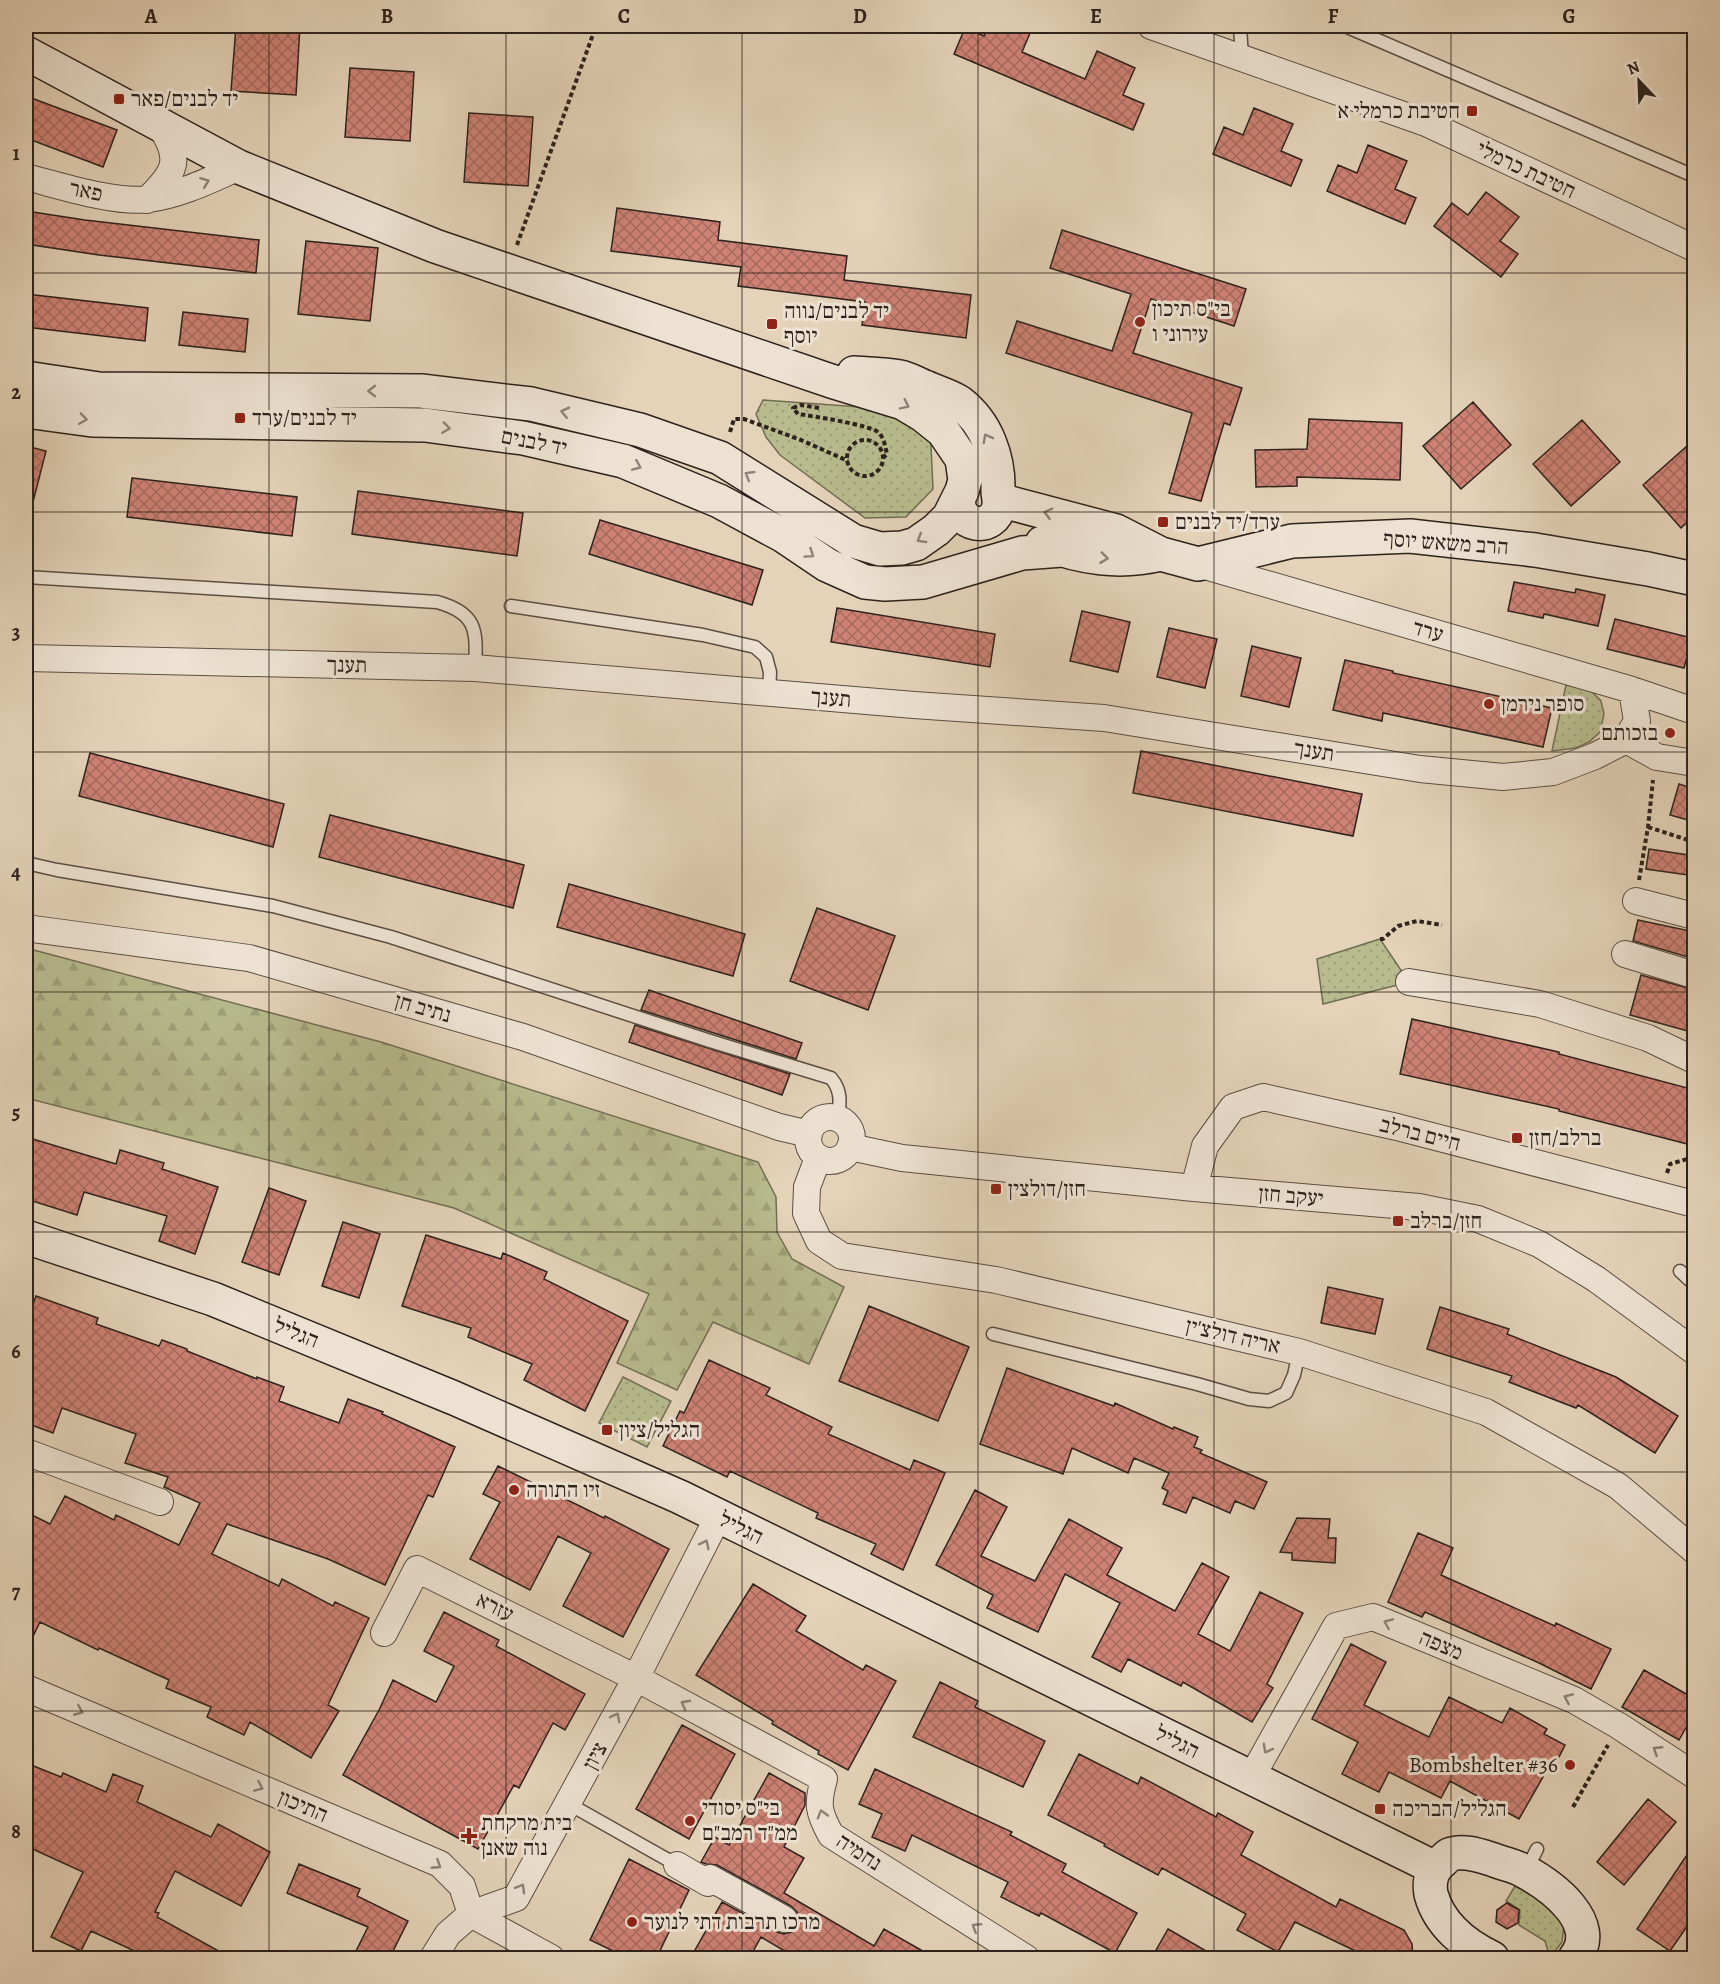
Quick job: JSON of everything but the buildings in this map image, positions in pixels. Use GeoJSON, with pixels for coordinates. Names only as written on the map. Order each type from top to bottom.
{"type":"FeatureCollection","features":[{"type":"Feature","properties":{"kind":"street","name":"חטיבת כרמלי"},"geometry":{"type":"LineString","coordinates":[[1151,26],[1426,123],[1695,248]]}},
{"type":"Feature","properties":{"kind":"street","name":"יד לבנים"},"geometry":{"type":"LineString","coordinates":[[26,52],[239,167],[435,246],[903,403],[943,431],[962,459],[965,480],[949,518],[936,530],[916,544],[902,548],[880,549],[853,541],[720,458],[640,430],[531,404],[432,392],[99,389],[26,378]]}},
{"type":"Feature","properties":{"kind":"street"},"geometry":{"type":"LineString","coordinates":[[147,200],[165,182],[173,170],[175,156],[169,139],[160,126]]}},
{"type":"Feature","properties":{"kind":"street","name":"פאר"},"geometry":{"type":"LineString","coordinates":[[26,177],[129,200],[147,200],[194,186],[239,167]]}},
{"type":"Feature","properties":{"kind":"street","name":"יד לבנים"},"geometry":{"type":"LineString","coordinates":[[26,411],[92,420],[425,425],[523,438],[623,461],[719,501],[783,536],[827,565],[865,582],[885,584],[923,582],[951,573],[972,548],[993,510],[998,472],[992,446],[974,416],[958,401],[902,377],[857,373],[810,373]]}},
{"type":"Feature","properties":{"kind":"street"},"geometry":{"type":"LineString","coordinates":[[960,494],[972,483],[990,485],[993,510]]}},
{"type":"Feature","properties":{"kind":"street","name":"ערד"},"geometry":{"type":"LineString","coordinates":[[1161,555],[1124,560],[1062,550],[998,527],[993,510],[1116,531],[1161,555],[1632,690],[1695,711]]}},
{"type":"Feature","properties":{"kind":"street","name":"הרב משאש יוסף"},"geometry":{"type":"LineString","coordinates":[[1198,564],[1292,541],[1410,536],[1535,550],[1695,579]]}},
{"type":"Feature","properties":{"kind":"street"},"geometry":{"type":"LineString","coordinates":[[951,573],[1022,553],[1062,550]]}},
{"type":"Feature","properties":{"kind":"street","name":"תענך"},"geometry":{"type":"LineString","coordinates":[[26,658],[475,668],[1104,718],[1420,769],[1503,777],[1553,772],[1595,756],[1626,740]]}},
{"type":"Feature","properties":{"kind":"street"},"geometry":{"type":"LineString","coordinates":[[1632,690],[1637,721],[1626,740],[1657,757],[1695,763]]}},
{"type":"Feature","properties":{"kind":"street"},"geometry":{"type":"LineString","coordinates":[[1636,901],[1695,916]]}},
{"type":"Feature","properties":{"kind":"street","name":"נתיב חן"},"geometry":{"type":"LineString","coordinates":[[26,928],[249,958],[524,1037],[779,1127],[808,1134]]}},
{"type":"Feature","properties":{"kind":"street"},"geometry":{"type":"LineString","coordinates":[[1625,954],[1695,975]]}},
{"type":"Feature","properties":{"kind":"street"},"geometry":{"type":"LineString","coordinates":[[1409,982],[1540,1004],[1648,1038],[1695,1060]]}},
{"type":"Feature","properties":{"kind":"street","name":"חיים ברלב"},"geometry":{"type":"LineString","coordinates":[[1194,1188],[1205,1146],[1233,1107],[1263,1097],[1397,1127],[1695,1204]]}},
{"type":"Feature","properties":{"kind":"street"},"geometry":{"type":"LineString","coordinates":[[831,1117],[838,1118],[848,1127],[852,1140],[850,1147],[840,1158],[825,1160],[818,1158],[809,1146],[808,1134],[818,1121],[831,1117]]}},
{"type":"Feature","properties":{"kind":"street","name":"יעקב חזן"},"geometry":{"type":"LineString","coordinates":[[850,1147],[902,1158],[1194,1188],[1419,1207],[1478,1219],[1539,1244],[1596,1279],[1695,1351]]}},
{"type":"Feature","properties":{"kind":"street","name":"אריה דולצ'ין"},"geometry":{"type":"LineString","coordinates":[[818,1158],[807,1187],[807,1213],[819,1241],[842,1256],[996,1280],[1299,1352],[1486,1412],[1618,1486],[1695,1550]]}},
{"type":"Feature","properties":{"kind":"street","name":"הגליל"},"geometry":{"type":"LineString","coordinates":[[26,1237],[213,1299],[465,1402],[680,1497],[1435,1868]]}},
{"type":"Feature","properties":{"kind":"street"},"geometry":{"type":"LineString","coordinates":[[26,1452],[160,1502]]}},
{"type":"Feature","properties":{"kind":"street","name":"ציון"},"geometry":{"type":"LineString","coordinates":[[433,1959],[448,1934],[471,1914],[516,1898],[636,1678],[718,1517]]}},
{"type":"Feature","properties":{"kind":"street","name":"עזרא"},"geometry":{"type":"LineString","coordinates":[[384,1633],[417,1569],[636,1678]]}},
{"type":"Feature","properties":{"kind":"street","name":"מצפה"},"geometry":{"type":"LineString","coordinates":[[1251,1778],[1336,1626],[1373,1617],[1574,1700],[1619,1725],[1695,1775]]}},
{"type":"Feature","properties":{"kind":"street","name":"נחמיה"},"geometry":{"type":"LineString","coordinates":[[636,1678],[824,1779],[819,1799],[821,1816],[831,1835],[1026,1959]]}},
{"type":"Feature","properties":{"kind":"street","name":"התיכון"},"geometry":{"type":"LineString","coordinates":[[26,1688],[440,1864],[462,1886],[471,1914]]}},
{"type":"Feature","properties":{"kind":"street"},"geometry":{"type":"LineString","coordinates":[[1487,1957],[1448,1927],[1434,1905],[1429,1884],[1435,1868],[1449,1855],[1466,1853],[1485,1857],[1531,1860],[1576,1915],[1581,1927],[1583,1942],[1578,1958]]}},
{"type":"Feature","properties":{"kind":"street"},"geometry":{"type":"LineString","coordinates":[[677,1865],[708,1883],[710,1878],[784,1919]]}},
{"type":"Feature","properties":{"kind":"street"},"geometry":{"type":"LineString","coordinates":[[471,1914],[551,1959]]}},
{"type":"Feature","properties":{"kind":"lane"},"geometry":{"type":"LineString","coordinates":[[1240,26],[1242,58]]}},
{"type":"Feature","properties":{"kind":"lane"},"geometry":{"type":"LineString","coordinates":[[1346,26],[1695,176]]}},
{"type":"Feature","properties":{"kind":"lane"},"geometry":{"type":"LineString","coordinates":[[26,577],[437,602],[454,606],[466,615],[474,628],[475,668]]}},
{"type":"Feature","properties":{"kind":"lane"},"geometry":{"type":"LineString","coordinates":[[511,606],[703,635],[755,647],[766,657],[770,672],[769,693]]}},
{"type":"Feature","properties":{"kind":"lane"},"geometry":{"type":"LineString","coordinates":[[26,863],[273,906],[391,937],[831,1078],[838,1086],[841,1101],[838,1118]]}},
{"type":"Feature","properties":{"kind":"lane"},"geometry":{"type":"LineString","coordinates":[[1680,1271],[1695,1284]]}},
{"type":"Feature","properties":{"kind":"lane"},"geometry":{"type":"LineString","coordinates":[[993,1334],[1249,1399],[1269,1401],[1286,1393],[1294,1375],[1299,1352]]}},
{"type":"Feature","properties":{"kind":"lane"},"geometry":{"type":"LineString","coordinates":[[569,1804],[677,1865]]}},
{"type":"Feature","properties":{"kind":"path"},"geometry":{"type":"LineString","coordinates":[[508,271],[596,26]]}},
{"type":"Feature","properties":{"kind":"path"},"geometry":{"type":"LineString","coordinates":[[829,409],[801,405],[793,408],[798,414],[868,427],[879,433],[885,442],[887,454],[883,458],[880,469],[870,475],[858,474],[850,467],[848,461],[850,450],[858,442],[870,441],[880,447],[883,458]]}},
{"type":"Feature","properties":{"kind":"path"},"geometry":{"type":"LineString","coordinates":[[720,458],[734,419],[744,418],[848,461]]}},
{"type":"Feature","properties":{"kind":"path"},"geometry":{"type":"LineString","coordinates":[[1636,901],[1648,827],[1653,776]]}},
{"type":"Feature","properties":{"kind":"path"},"geometry":{"type":"LineString","coordinates":[[1648,827],[1695,842]]}},
{"type":"Feature","properties":{"kind":"path"},"geometry":{"type":"LineString","coordinates":[[1380,939],[1398,926],[1417,921],[1442,925]]}},
{"type":"Feature","properties":{"kind":"path"},"geometry":{"type":"LineString","coordinates":[[1670,1164],[1695,1157]]}},
{"type":"Feature","properties":{"kind":"path"},"geometry":{"type":"LineString","coordinates":[[1573,1807],[1619,1725]]}},
{"type":"Feature","properties":{"kind":"green space"},"geometry":{"type":"Polygon","coordinates":[[[763,400],[875,408],[922,425],[931,445],[933,489],[906,517],[865,518],[780,455],[766,437],[756,414],[763,400]]]}},
{"type":"Feature","properties":{"kind":"green space"},"geometry":{"type":"Polygon","coordinates":[[[1566,685],[1590,690],[1601,701],[1604,714],[1600,732],[1589,742],[1576,748],[1552,751],[1566,685]]]}},
{"type":"Feature","properties":{"kind":"green space"},"geometry":{"type":"Polygon","coordinates":[[[1380,939],[1409,982],[1323,1004],[1317,959],[1380,939]]]}},
{"type":"Feature","properties":{"kind":"green space"},"geometry":{"type":"Polygon","coordinates":[[[26,948],[381,1042],[758,1162],[776,1197],[777,1232],[792,1259],[844,1287],[809,1364],[713,1322],[677,1390],[617,1363],[649,1294],[454,1208],[26,1098],[26,948]]]}},
{"type":"Feature","properties":{"kind":"green space"},"geometry":{"type":"Polygon","coordinates":[[[623,1377],[671,1401],[647,1447],[599,1423],[623,1377]]]}},
{"type":"Feature","properties":{"kind":"green space"},"geometry":{"type":"Polygon","coordinates":[[[1515,1886],[1552,1907],[1564,1925],[1562,1942],[1550,1958],[1545,1941],[1519,1925],[1520,1910],[1506,1901],[1515,1886]]]}},
{"type":"Feature","properties":{"kind":"place","name":"יד לבנים/פאר"},"geometry":{"type":"Point","coordinates":[119,99]}},
{"type":"Feature","properties":{"kind":"place","name":"חטיבת כרמלי א"},"geometry":{"type":"Point","coordinates":[1472,111]}},
{"type":"Feature","properties":{"kind":"place","name":"בי\"ס תיכון עירוני ו"},"geometry":{"type":"Point","coordinates":[1140,322]}},
{"type":"Feature","properties":{"kind":"place","name":"יד לבנים/נווה יוסף"},"geometry":{"type":"Point","coordinates":[772,324]}},
{"type":"Feature","properties":{"kind":"place","name":"יד לבנים/ערד"},"geometry":{"type":"Point","coordinates":[240,418]}},
{"type":"Feature","properties":{"kind":"place","name":"ערד/יד לבנים"},"geometry":{"type":"Point","coordinates":[1163,522]}},
{"type":"Feature","properties":{"kind":"place","name":"סופר נירמן"},"geometry":{"type":"Point","coordinates":[1489,704]}},
{"type":"Feature","properties":{"kind":"place","name":"בזכותם"},"geometry":{"type":"Point","coordinates":[1670,733]}},
{"type":"Feature","properties":{"kind":"place","name":"ברלב/חזן"},"geometry":{"type":"Point","coordinates":[1517,1138]}},
{"type":"Feature","properties":{"kind":"place","name":"חזן/דולצין"},"geometry":{"type":"Point","coordinates":[996,1189]}},
{"type":"Feature","properties":{"kind":"place","name":"חזן/ברלב"},"geometry":{"type":"Point","coordinates":[1398,1221]}},
{"type":"Feature","properties":{"kind":"place","name":"הגליל/ציון"},"geometry":{"type":"Point","coordinates":[607,1430]}},
{"type":"Feature","properties":{"kind":"place","name":"זיו התורה"},"geometry":{"type":"Point","coordinates":[514,1490]}},
{"type":"Feature","properties":{"kind":"place","name":"Bombshelter #36"},"geometry":{"type":"Point","coordinates":[1570,1765]}},
{"type":"Feature","properties":{"kind":"place","name":"הגליל/הבריכה"},"geometry":{"type":"Point","coordinates":[1380,1809]}},
{"type":"Feature","properties":{"kind":"place","name":"בי\"ס יסודי ממ\"ד רמב\"ם"},"geometry":{"type":"Point","coordinates":[690,1821]}},
{"type":"Feature","properties":{"kind":"place","name":"בית מרקחת נוה שאנן"},"geometry":{"type":"Point","coordinates":[469,1836]}},
{"type":"Feature","properties":{"kind":"place","name":"מרכז תרבות דתי לנוער"},"geometry":{"type":"Point","coordinates":[632,1922]}}]}
